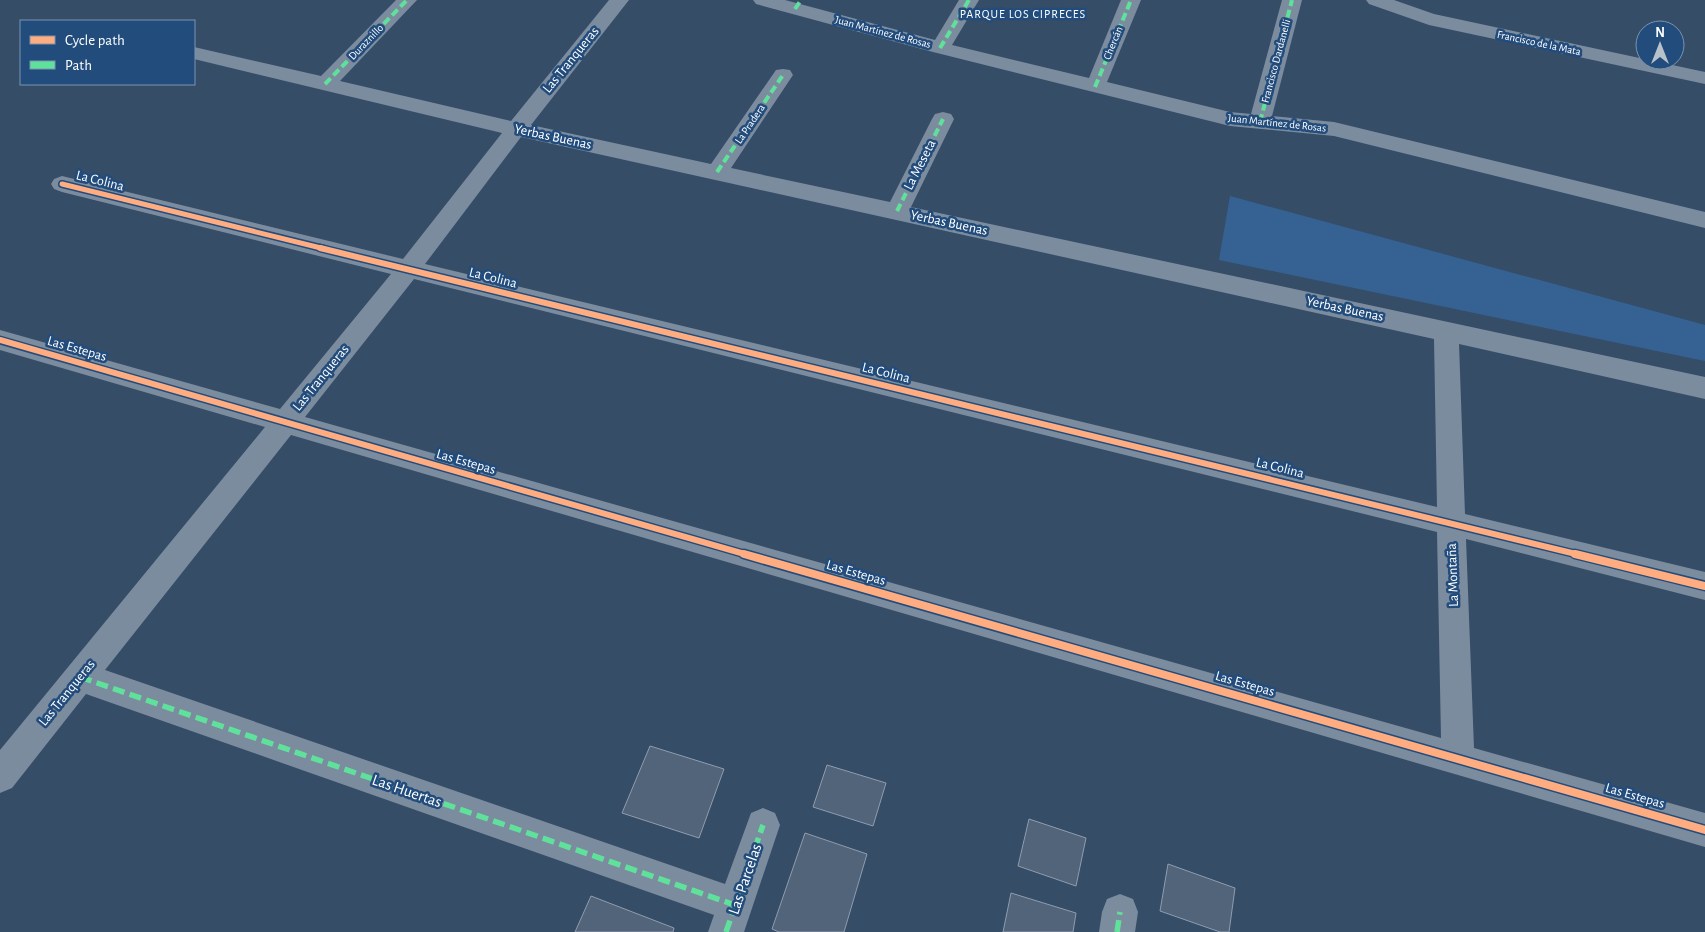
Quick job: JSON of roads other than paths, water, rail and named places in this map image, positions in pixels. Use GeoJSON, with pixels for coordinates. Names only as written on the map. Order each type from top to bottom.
{"type":"FeatureCollection","features":[{"type":"Feature","properties":{"kind":"street","name":"Duraznillo"},"geometry":{"type":"LineString","coordinates":[[325,84],[407,0]]}},
{"type":"Feature","properties":{"kind":"street","name":"Las Tranqueras"},"geometry":{"type":"LineString","coordinates":[[0,776],[408,270],[516,129],[619,0]]}},
{"type":"Feature","properties":{"kind":"street","name":"Juan Martínez de Rosas"},"geometry":{"type":"LineString","coordinates":[[763,0],[798,4],[940,48],[1230,119],[1334,129],[1705,220]]}},
{"type":"Feature","properties":{"kind":"street"},"geometry":{"type":"LineString","coordinates":[[940,48],[969,0]]}},
{"type":"Feature","properties":{"kind":"street","name":"Chercán"},"geometry":{"type":"LineString","coordinates":[[1095,87],[1131,0]]}},
{"type":"Feature","properties":{"kind":"street","name":"Francisco Dardanelli"},"geometry":{"type":"LineString","coordinates":[[1260,122],[1292,0]]}},
{"type":"Feature","properties":{"kind":"street","name":"Francisco de la Mata"},"geometry":{"type":"LineString","coordinates":[[1376,0],[1429,19],[1705,78]]}},
{"type":"Feature","properties":{"kind":"street","name":"Yerbas Buenas"},"geometry":{"type":"LineString","coordinates":[[195,53],[516,129],[1705,388]]}},
{"type":"Feature","properties":{"kind":"street","name":"La Pradera"},"geometry":{"type":"LineString","coordinates":[[717,172],[783,75]]}},
{"type":"Feature","properties":{"kind":"street","name":"La Meseta"},"geometry":{"type":"LineString","coordinates":[[897,212],[943,119]]}},
{"type":"Feature","properties":{"kind":"street","name":"La Colina"},"geometry":{"type":"LineString","coordinates":[[62,184],[408,270],[1452,522],[1705,586]]}},
{"type":"Feature","properties":{"kind":"street","name":"La Montaña"},"geometry":{"type":"LineString","coordinates":[[1446,331],[1458,758]]}},
{"type":"Feature","properties":{"kind":"street","name":"Las Estepas"},"geometry":{"type":"LineString","coordinates":[[0,340],[1705,830]]}},
{"type":"Feature","properties":{"kind":"street","name":"Las Huertas"},"geometry":{"type":"LineString","coordinates":[[80,677],[731,919]]}},
{"type":"Feature","properties":{"kind":"street","name":"Las Parcelas"},"geometry":{"type":"LineString","coordinates":[[731,919],[763,825]]}},
{"type":"Feature","properties":{"kind":"district","name":"PARQUE LOS CIPRECES"},"geometry":{"type":"Point","coordinates":[1023,14]}}]}
